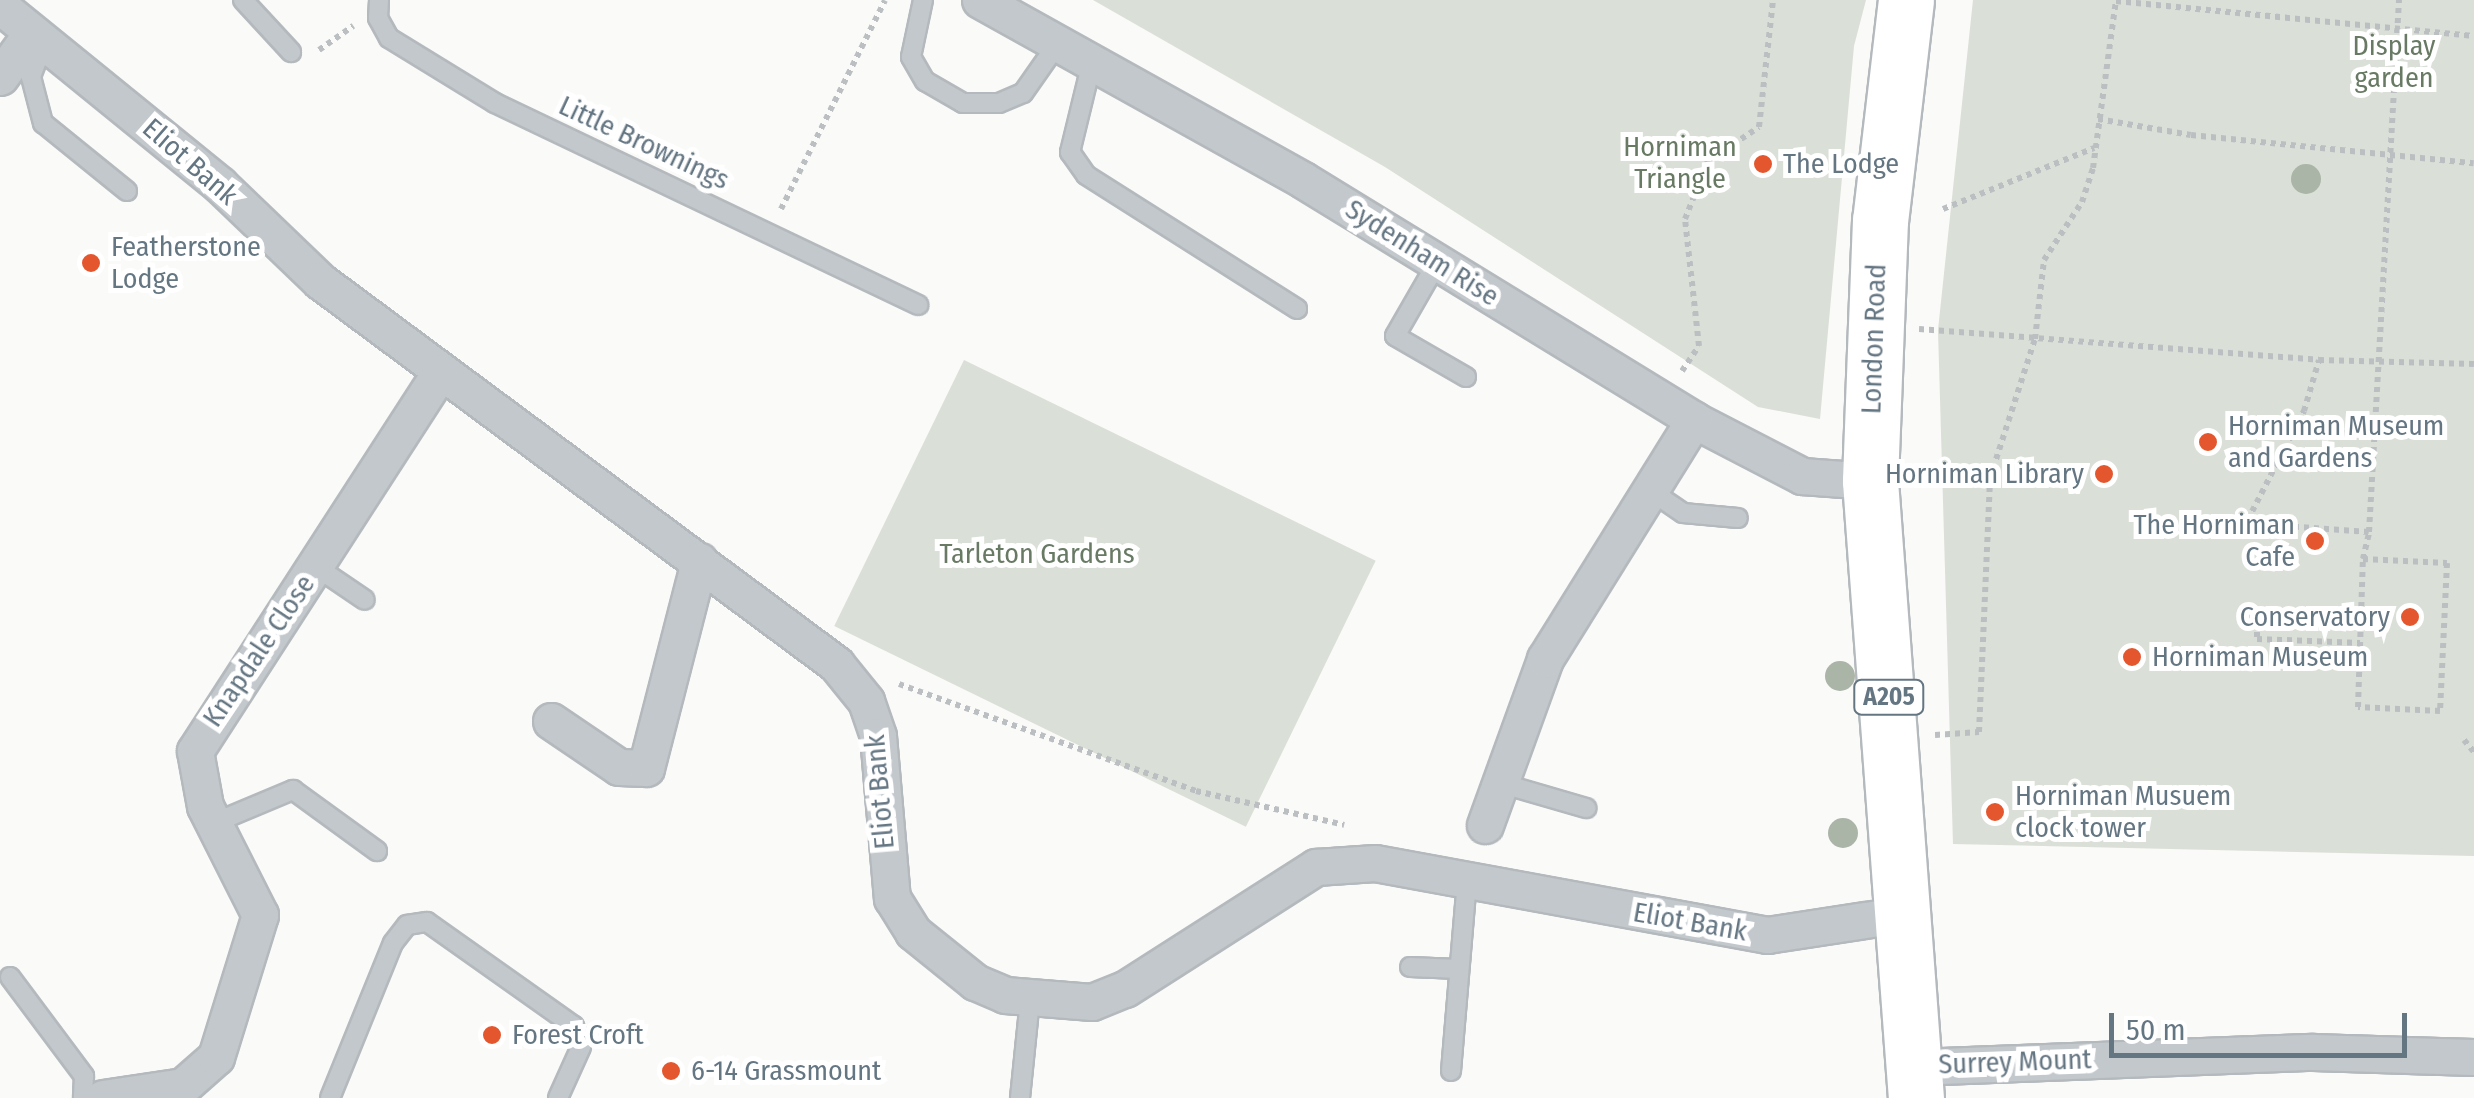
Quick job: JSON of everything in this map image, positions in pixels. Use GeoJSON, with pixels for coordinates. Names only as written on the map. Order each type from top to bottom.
{"type":"FeatureCollection","features":[{"type":"Feature","properties":{"kind":"highway","name":"London Road"},"geometry":{"type":"LineString","coordinates":[[1906,0],[1873,326],[1870,480],[1916,1082]]}},
{"type":"Feature","properties":{"kind":"street","name":"Sydenham Rise"},"geometry":{"type":"LineString","coordinates":[[980,0],[1437,263],[1680,412],[1802,476],[1870,480]]}},
{"type":"Feature","properties":{"kind":"street","name":"Eliot Bank"},"geometry":{"type":"LineString","coordinates":[[0,6],[36,40],[220,185],[320,281],[836,664],[866,701],[878,736],[882,838],[892,898],[912,932],[947,966],[1005,995],[1092,1002],[1125,990],[1316,867],[1375,863],[1768,935],[1904,914]]}},
{"type":"Feature","properties":{"kind":"street"},"geometry":{"type":"LineString","coordinates":[[0,77],[36,40]]}},
{"type":"Feature","properties":{"kind":"street","name":"Knapdale Close"},"geometry":{"type":"LineString","coordinates":[[102,1098],[183,1086],[216,1057],[260,916],[194,776],[195,750],[440,373]]}},
{"type":"Feature","properties":{"kind":"street"},"geometry":{"type":"LineString","coordinates":[[1484,825],[1546,659],[1648,490],[1680,412]]}},
{"type":"Feature","properties":{"kind":"street"},"geometry":{"type":"LineString","coordinates":[[551,721],[619,767],[646,768],[699,561]]}},
{"type":"Feature","properties":{"kind":"street","name":"Surrey Mount"},"geometry":{"type":"LineString","coordinates":[[1916,1082],[2312,1052],[2474,1057]]}},
{"type":"Feature","properties":{"kind":"lane"},"geometry":{"type":"LineString","coordinates":[[243,0],[292,52]]}},
{"type":"Feature","properties":{"kind":"lane"},"geometry":{"type":"LineString","coordinates":[[923,0],[910,57],[926,80],[963,103],[1000,103],[1023,93],[1058,43]]}},
{"type":"Feature","properties":{"kind":"lane","name":"Little Brownings"},"geometry":{"type":"LineString","coordinates":[[378,9],[389,38],[495,103],[918,305]]}},
{"type":"Feature","properties":{"kind":"lane"},"geometry":{"type":"LineString","coordinates":[[36,40],[31,78],[43,123],[127,191]]}},
{"type":"Feature","properties":{"kind":"lane"},"geometry":{"type":"LineString","coordinates":[[1092,62],[1070,152],[1086,175],[1297,309]]}},
{"type":"Feature","properties":{"kind":"lane"},"geometry":{"type":"LineString","coordinates":[[1437,263],[1394,336],[1466,377]]}},
{"type":"Feature","properties":{"kind":"lane"},"geometry":{"type":"LineString","coordinates":[[1648,490],[1684,513],[1738,518]]}},
{"type":"Feature","properties":{"kind":"lane"},"geometry":{"type":"LineString","coordinates":[[316,566],[365,600]]}},
{"type":"Feature","properties":{"kind":"lane"},"geometry":{"type":"LineString","coordinates":[[1500,783],[1586,808]]}},
{"type":"Feature","properties":{"kind":"lane"},"geometry":{"type":"LineString","coordinates":[[214,823],[293,790],[377,851]]}},
{"type":"Feature","properties":{"kind":"lane"},"geometry":{"type":"LineString","coordinates":[[1450,1070],[1466,881]]}},
{"type":"Feature","properties":{"kind":"lane"},"geometry":{"type":"LineString","coordinates":[[330,1098],[393,943],[407,925],[427,922],[574,1026],[581,1047],[558,1098]]}},
{"type":"Feature","properties":{"kind":"lane"},"geometry":{"type":"LineString","coordinates":[[1410,967],[1460,970]]}},
{"type":"Feature","properties":{"kind":"lane"},"geometry":{"type":"LineString","coordinates":[[10,977],[84,1076],[83,1098]]}},
{"type":"Feature","properties":{"kind":"lane"},"geometry":{"type":"LineString","coordinates":[[1020,1098],[1030,998]]}},
{"type":"Feature","properties":{"kind":"path"},"geometry":{"type":"LineString","coordinates":[[769,233],[885,0]]}},
{"type":"Feature","properties":{"kind":"path"},"geometry":{"type":"LineString","coordinates":[[1680,412],[1699,346],[1685,218],[1708,161],[1760,127],[1772,0]]}},
{"type":"Feature","properties":{"kind":"path"},"geometry":{"type":"LineString","coordinates":[[2362,560],[2446,563],[2440,710],[2358,707],[2362,560],[2369,532],[2376,434],[2387,155],[2399,0]]}},
{"type":"Feature","properties":{"kind":"path"},"geometry":{"type":"LineString","coordinates":[[1979,732],[1990,478],[2036,339],[2044,260],[2082,202],[2095,147],[2116,1],[2474,36]]}},
{"type":"Feature","properties":{"kind":"path"},"geometry":{"type":"LineString","coordinates":[[292,52],[300,61],[312,58],[378,9]]}},
{"type":"Feature","properties":{"kind":"path"},"geometry":{"type":"LineString","coordinates":[[2098,120],[2474,163]]}},
{"type":"Feature","properties":{"kind":"path"},"geometry":{"type":"LineString","coordinates":[[1943,209],[2095,147]]}},
{"type":"Feature","properties":{"kind":"path"},"geometry":{"type":"LineString","coordinates":[[1873,326],[2319,360],[2474,364]]}},
{"type":"Feature","properties":{"kind":"path"},"geometry":{"type":"LineString","coordinates":[[2319,360],[2292,432],[2244,526],[2369,532]]}},
{"type":"Feature","properties":{"kind":"path"},"geometry":{"type":"LineString","coordinates":[[2292,432],[2376,434]]}},
{"type":"Feature","properties":{"kind":"path"},"geometry":{"type":"LineString","coordinates":[[2257,632],[2257,639],[2360,643]]}},
{"type":"Feature","properties":{"kind":"path"},"geometry":{"type":"LineString","coordinates":[[836,664],[1196,790],[1341,824]]}},
{"type":"Feature","properties":{"kind":"path"},"geometry":{"type":"LineString","coordinates":[[2474,740],[2464,740],[2474,752]]}},
{"type":"Feature","properties":{"kind":"green space","name":"Horniman Triangle"},"geometry":{"type":"Polygon","coordinates":[[[1093,0],[1866,0],[1854,46],[1820,419],[1758,407],[1385,167],[1093,0]]]}},
{"type":"Feature","properties":{"kind":"green space","name":"Horniman Museum and Gardens"},"geometry":{"type":"Polygon","coordinates":[[[1973,0],[2474,0],[2474,856],[1953,844],[1938,330],[1973,0]]]}},
{"type":"Feature","properties":{"kind":"green space","name":"Tarleton Gardens"},"geometry":{"type":"Polygon","coordinates":[[[964,360],[1376,561],[1246,827],[834,626],[964,360]]]}},
{"type":"Feature","properties":{"kind":"place","name":"The Lodge"},"geometry":{"type":"Point","coordinates":[1763,164]}},
{"type":"Feature","properties":{"kind":"place","name":"Featherstone Lodge"},"geometry":{"type":"Point","coordinates":[91,263]}},
{"type":"Feature","properties":{"kind":"place","name":"Horniman Museum and Gardens"},"geometry":{"type":"Point","coordinates":[2208,442]}},
{"type":"Feature","properties":{"kind":"place","name":"Horniman Library"},"geometry":{"type":"Point","coordinates":[2104,474]}},
{"type":"Feature","properties":{"kind":"place","name":"The Horniman Cafe"},"geometry":{"type":"Point","coordinates":[2315,541]}},
{"type":"Feature","properties":{"kind":"place","name":"Conservatory"},"geometry":{"type":"Point","coordinates":[2410,617]}},
{"type":"Feature","properties":{"kind":"place","name":"Horniman Museum"},"geometry":{"type":"Point","coordinates":[2132,657]}},
{"type":"Feature","properties":{"kind":"place","name":"Horniman Musuem clock tower"},"geometry":{"type":"Point","coordinates":[1995,812]}},
{"type":"Feature","properties":{"kind":"place","name":"Forest Croft"},"geometry":{"type":"Point","coordinates":[492,1035]}},
{"type":"Feature","properties":{"kind":"place","name":"6-14 Grassmount"},"geometry":{"type":"Point","coordinates":[671,1071]}},
{"type":"Feature","properties":{"kind":"park label","name":"Display garden"},"geometry":{"type":"Point","coordinates":[2394,62]}}]}
